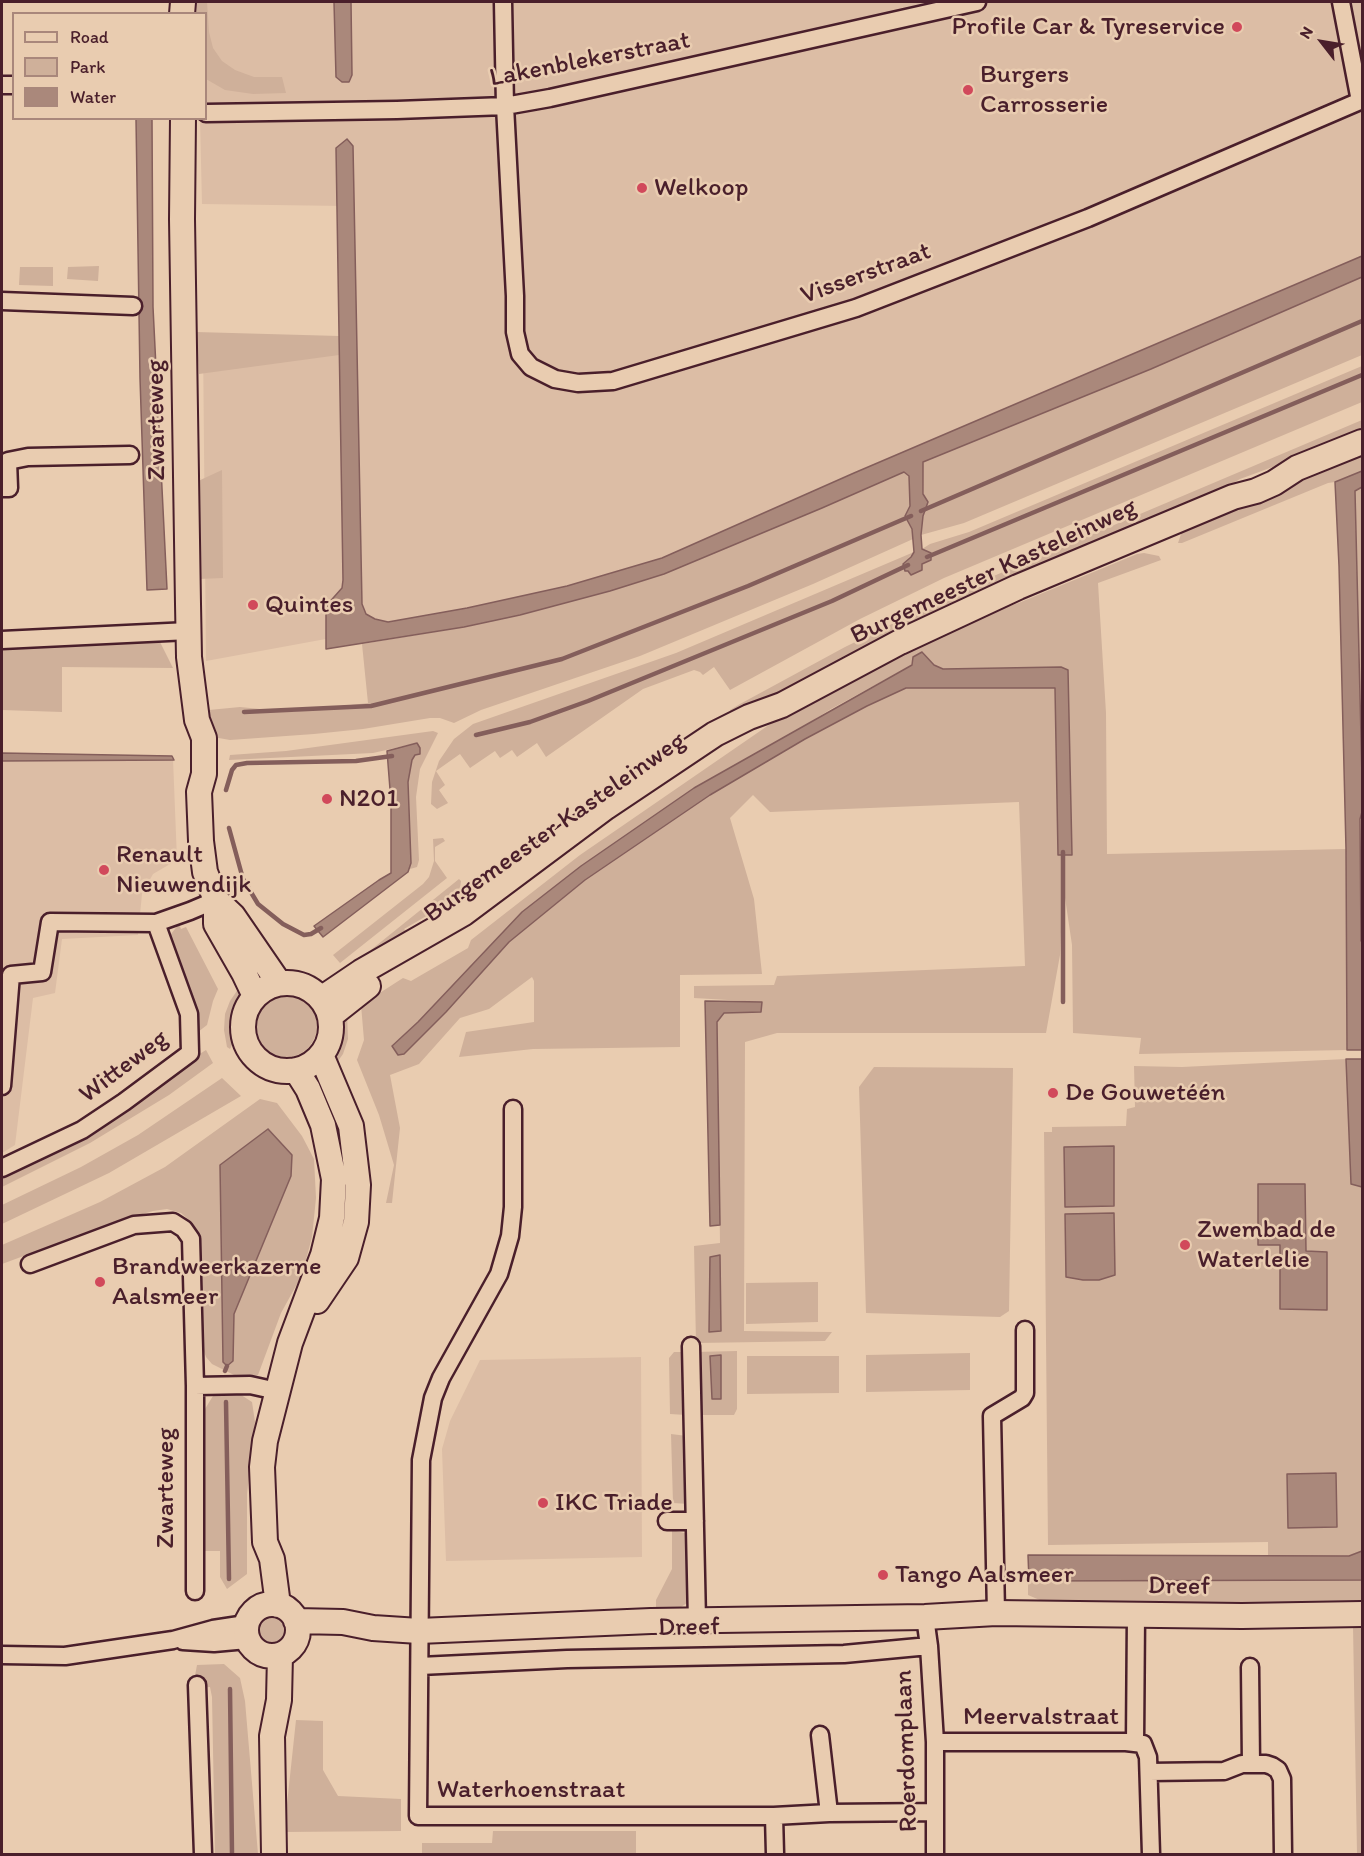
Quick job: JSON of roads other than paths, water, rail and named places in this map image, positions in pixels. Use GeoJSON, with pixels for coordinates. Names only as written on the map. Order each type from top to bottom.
{"type":"FeatureCollection","features":[{"type":"Feature","properties":{"kind":"main road","name":"Zwarteweg"},"geometry":{"type":"LineString","coordinates":[[183,120],[183,311],[189,657],[197,720],[191,741],[192,774],[199,792],[201,841],[205,872],[216,900],[216,924],[255,996]]}},
{"type":"Feature","properties":{"kind":"main road","name":"Burgemeester Kasteleinweg"},"geometry":{"type":"LineString","coordinates":[[325,1007],[366,987],[472,926],[577,845],[722,746],[754,727],[782,705],[900,642],[1017,586],[1233,497],[1256,491],[1274,483],[1297,468],[1362,442]]}},
{"type":"Feature","properties":{"kind":"main road","name":"Zwarteweg"},"geometry":{"type":"LineString","coordinates":[[216,900],[233,915],[279,983]]}},
{"type":"Feature","properties":{"kind":"main road"},"geometry":{"type":"LineString","coordinates":[[279,983],[294,983],[308,988],[325,1007],[331,1029],[329,1042],[321,1055],[311,1064],[296,1070],[277,1070],[265,1066],[249,1050],[243,1034],[243,1020],[247,1007],[255,996],[267,988],[279,983]]}},
{"type":"Feature","properties":{"kind":"main road"},"geometry":{"type":"LineString","coordinates":[[290,1343],[346,1258],[356,1222],[358,1185],[351,1126],[321,1055]]}},
{"type":"Feature","properties":{"kind":"main road"},"geometry":{"type":"LineString","coordinates":[[274,1854],[272,1736],[263,1699],[271,1631],[272,1559],[265,1542],[262,1467],[265,1441],[290,1343],[323,1255],[332,1218],[334,1179],[323,1125],[315,1104],[296,1070]]}},
{"type":"Feature","properties":{"kind":"main road","name":"Dreef"},"geometry":{"type":"LineString","coordinates":[[271,1631],[343,1622],[373,1628],[419,1631],[651,1621],[925,1617],[996,1613],[1266,1616],[1362,1614]]}},
{"type":"Feature","properties":{"kind":"street"},"geometry":{"type":"LineString","coordinates":[[503,2],[505,106]]}},
{"type":"Feature","properties":{"kind":"street","name":"Lakenblekerstraat"},"geometry":{"type":"LineString","coordinates":[[207,113],[505,106],[571,94],[977,2]]}},
{"type":"Feature","properties":{"kind":"street","name":"Visserstraat"},"geometry":{"type":"LineString","coordinates":[[505,106],[515,332],[520,354],[531,367],[555,379],[578,383],[613,381],[856,308],[1088,218],[1360,101],[1341,2]]}},
{"type":"Feature","properties":{"kind":"street"},"geometry":{"type":"LineString","coordinates":[[2,301],[133,306]]}},
{"type":"Feature","properties":{"kind":"street"},"geometry":{"type":"LineString","coordinates":[[2,488],[9,488],[8,461],[28,457],[130,455]]}},
{"type":"Feature","properties":{"kind":"street"},"geometry":{"type":"LineString","coordinates":[[2,640],[189,631]]}},
{"type":"Feature","properties":{"kind":"street"},"geometry":{"type":"LineString","coordinates":[[2,1086],[6,975],[42,972],[50,922],[156,923],[216,900]]}},
{"type":"Feature","properties":{"kind":"street","name":"Witteweg"},"geometry":{"type":"LineString","coordinates":[[2,1168],[82,1130],[190,1053],[189,1014],[156,923]]}},
{"type":"Feature","properties":{"kind":"street","name":"Waterhoenstraat"},"geometry":{"type":"LineString","coordinates":[[513,1109],[513,1207],[510,1236],[499,1274],[441,1378],[433,1398],[421,1460],[418,1816],[774,1816],[935,1812]]}},
{"type":"Feature","properties":{"kind":"street","name":"Zwarteweg"},"geometry":{"type":"LineString","coordinates":[[30,1264],[134,1225],[173,1222],[184,1229],[191,1239],[195,1386],[195,1591]]}},
{"type":"Feature","properties":{"kind":"street"},"geometry":{"type":"LineString","coordinates":[[996,1613],[992,1416],[1022,1398],[1025,1393],[1025,1330]]}},
{"type":"Feature","properties":{"kind":"street","name":"Dreef"},"geometry":{"type":"LineString","coordinates":[[691,1346],[697,1621]]}},
{"type":"Feature","properties":{"kind":"street"},"geometry":{"type":"LineString","coordinates":[[195,1386],[250,1385],[277,1391]]}},
{"type":"Feature","properties":{"kind":"street"},"geometry":{"type":"LineString","coordinates":[[666,1521],[695,1521]]}},
{"type":"Feature","properties":{"kind":"street"},"geometry":{"type":"LineString","coordinates":[[1135,1743],[1136,1615]]}},
{"type":"Feature","properties":{"kind":"street"},"geometry":{"type":"LineString","coordinates":[[925,1617],[929,1646]]}},
{"type":"Feature","properties":{"kind":"street"},"geometry":{"type":"LineString","coordinates":[[2,1655],[65,1656],[173,1640],[214,1644],[271,1631]]}},
{"type":"Feature","properties":{"kind":"street","name":"Dreef"},"geometry":{"type":"LineString","coordinates":[[420,1666],[567,1659],[844,1654],[929,1646]]}},
{"type":"Feature","properties":{"kind":"street","name":"Roerdomplaan"},"geometry":{"type":"LineString","coordinates":[[929,1646],[935,1742],[935,1854]]}},
{"type":"Feature","properties":{"kind":"street"},"geometry":{"type":"LineString","coordinates":[[1250,1667],[1251,1764]]}},
{"type":"Feature","properties":{"kind":"street"},"geometry":{"type":"LineString","coordinates":[[197,1685],[203,1854]]}},
{"type":"Feature","properties":{"kind":"street"},"geometry":{"type":"LineString","coordinates":[[820,1735],[829,1813]]}},
{"type":"Feature","properties":{"kind":"street","name":"Meervalstraat"},"geometry":{"type":"LineString","coordinates":[[935,1742],[1143,1744],[1149,1757],[1151,1854]]}},
{"type":"Feature","properties":{"kind":"street"},"geometry":{"type":"LineString","coordinates":[[1149,1772],[1224,1771],[1242,1764],[1272,1766],[1278,1770],[1282,1779],[1283,1854]]}},
{"type":"Feature","properties":{"kind":"street"},"geometry":{"type":"LineString","coordinates":[[774,1816],[775,1854]]}},
{"type":"Feature","properties":{"kind":"water"},"geometry":{"type":"Polygon","coordinates":[[[334,2],[351,2],[352,75],[349,82],[342,82],[336,77],[334,2]]]}},
{"type":"Feature","properties":{"kind":"water"},"geometry":{"type":"Polygon","coordinates":[[[136,120],[152,120],[153,307],[167,589],[147,590],[140,378],[136,120]]]}},
{"type":"Feature","properties":{"kind":"water"},"geometry":{"type":"Polygon","coordinates":[[[347,139],[353,146],[362,604],[366,614],[388,622],[467,608],[567,586],[662,558],[854,473],[1362,256],[1362,277],[1151,369],[923,462],[923,494],[928,502],[923,516],[922,549],[931,553],[931,560],[922,564],[922,570],[911,575],[905,571],[903,564],[914,552],[912,529],[905,516],[910,506],[909,476],[904,472],[664,574],[610,591],[464,627],[326,649],[326,606],[342,588],[343,580],[336,148],[347,139]]]}},
{"type":"Feature","properties":{"kind":"water"},"geometry":{"type":"Polygon","coordinates":[[[1362,471],[1362,487],[1355,491],[1362,778],[1360,819],[1362,1050],[1347,1050],[1346,849],[1335,482],[1362,471]]]}},
{"type":"Feature","properties":{"kind":"water"},"geometry":{"type":"Polygon","coordinates":[[[922,652],[934,665],[943,669],[1061,667],[1068,670],[1072,855],[1058,855],[1055,688],[906,688],[805,739],[710,795],[585,880],[509,942],[446,1012],[404,1054],[398,1055],[392,1046],[418,1022],[522,912],[581,866],[694,788],[912,665],[913,657],[922,652]]]}},
{"type":"Feature","properties":{"kind":"water"},"geometry":{"type":"Polygon","coordinates":[[[417,743],[420,754],[415,755],[412,760],[408,782],[411,863],[408,872],[323,937],[314,926],[391,873],[391,802],[387,751],[417,743]]]}},
{"type":"Feature","properties":{"kind":"water"},"geometry":{"type":"Polygon","coordinates":[[[2,753],[172,756],[174,760],[2,761],[2,753]]]}},
{"type":"Feature","properties":{"kind":"water"},"geometry":{"type":"Polygon","coordinates":[[[705,1001],[762,1002],[761,1012],[724,1013],[717,1022],[720,1225],[710,1226],[705,1001]]]}},
{"type":"Feature","properties":{"kind":"water"},"geometry":{"type":"Polygon","coordinates":[[[1346,1059],[1362,1059],[1362,1187],[1351,1184],[1346,1059]]]}},
{"type":"Feature","properties":{"kind":"water"},"geometry":{"type":"Polygon","coordinates":[[[268,1129],[292,1155],[291,1176],[234,1314],[233,1361],[227,1366],[223,1362],[220,1165],[268,1129]]]}},
{"type":"Feature","properties":{"kind":"water"},"geometry":{"type":"Polygon","coordinates":[[[1114,1146],[1114,1206],[1065,1207],[1064,1147],[1114,1146]]]}},
{"type":"Feature","properties":{"kind":"water"},"geometry":{"type":"Polygon","coordinates":[[[1258,1184],[1305,1184],[1306,1251],[1327,1252],[1327,1310],[1280,1309],[1280,1245],[1258,1245],[1258,1184]]]}},
{"type":"Feature","properties":{"kind":"water"},"geometry":{"type":"Polygon","coordinates":[[[1114,1213],[1115,1275],[1099,1280],[1066,1277],[1065,1214],[1114,1213]]]}},
{"type":"Feature","properties":{"kind":"water"},"geometry":{"type":"Polygon","coordinates":[[[720,1255],[721,1331],[709,1332],[710,1257],[720,1255]]]}},
{"type":"Feature","properties":{"kind":"water"},"geometry":{"type":"Polygon","coordinates":[[[721,1355],[721,1399],[712,1399],[710,1356],[721,1355]]]}},
{"type":"Feature","properties":{"kind":"water"},"geometry":{"type":"Polygon","coordinates":[[[1336,1473],[1337,1527],[1288,1528],[1287,1474],[1336,1473]]]}},
{"type":"Feature","properties":{"kind":"water"},"geometry":{"type":"Polygon","coordinates":[[[1362,1551],[1362,1580],[1029,1581],[1028,1555],[1349,1556],[1362,1551]]]}},
{"type":"Feature","properties":{"kind":"waterway"},"geometry":{"type":"LineString","coordinates":[[921,511],[1362,321]]}},
{"type":"Feature","properties":{"kind":"waterway"},"geometry":{"type":"LineString","coordinates":[[927,557],[1362,375]]}},
{"type":"Feature","properties":{"kind":"waterway"},"geometry":{"type":"LineString","coordinates":[[244,712],[371,706],[562,659],[748,586],[911,516]]}},
{"type":"Feature","properties":{"kind":"waterway"},"geometry":{"type":"LineString","coordinates":[[476,735],[530,722],[588,701],[832,601],[908,565]]}},
{"type":"Feature","properties":{"kind":"waterway"},"geometry":{"type":"LineString","coordinates":[[226,790],[232,770],[236,765],[356,761],[392,756]]}},
{"type":"Feature","properties":{"kind":"waterway"},"geometry":{"type":"LineString","coordinates":[[229,828],[243,879],[258,904],[283,924],[304,935],[321,928]]}},
{"type":"Feature","properties":{"kind":"waterway"},"geometry":{"type":"LineString","coordinates":[[1063,852],[1063,1002]]}},
{"type":"Feature","properties":{"kind":"waterway"},"geometry":{"type":"LineString","coordinates":[[225,1371],[227,1366]]}},
{"type":"Feature","properties":{"kind":"waterway"},"geometry":{"type":"LineString","coordinates":[[226,1402],[229,1579]]}},
{"type":"Feature","properties":{"kind":"waterway"},"geometry":{"type":"LineString","coordinates":[[230,1689],[232,1854]]}},
{"type":"Feature","properties":{"kind":"place","name":"Profile Car & Tyreservice"},"geometry":{"type":"Point","coordinates":[1237,27]}},
{"type":"Feature","properties":{"kind":"place","name":"Burgers Carrosserie"},"geometry":{"type":"Point","coordinates":[968,90]}},
{"type":"Feature","properties":{"kind":"place","name":"Welkoop"},"geometry":{"type":"Point","coordinates":[642,188]}},
{"type":"Feature","properties":{"kind":"place","name":"Quintes"},"geometry":{"type":"Point","coordinates":[253,605]}},
{"type":"Feature","properties":{"kind":"place","name":"N201"},"geometry":{"type":"Point","coordinates":[327,799]}},
{"type":"Feature","properties":{"kind":"place","name":"Renault Nieuwendijk"},"geometry":{"type":"Point","coordinates":[104,870]}},
{"type":"Feature","properties":{"kind":"place","name":"De Gouwetéén"},"geometry":{"type":"Point","coordinates":[1053,1093]}},
{"type":"Feature","properties":{"kind":"place","name":"Zwembad de Waterlelie"},"geometry":{"type":"Point","coordinates":[1185,1245]}},
{"type":"Feature","properties":{"kind":"place","name":"Brandweerkazerne Aalsmeer"},"geometry":{"type":"Point","coordinates":[100,1282]}},
{"type":"Feature","properties":{"kind":"place","name":"IKC Triade"},"geometry":{"type":"Point","coordinates":[543,1503]}},
{"type":"Feature","properties":{"kind":"place","name":"Tango Aalsmeer"},"geometry":{"type":"Point","coordinates":[883,1575]}}]}
